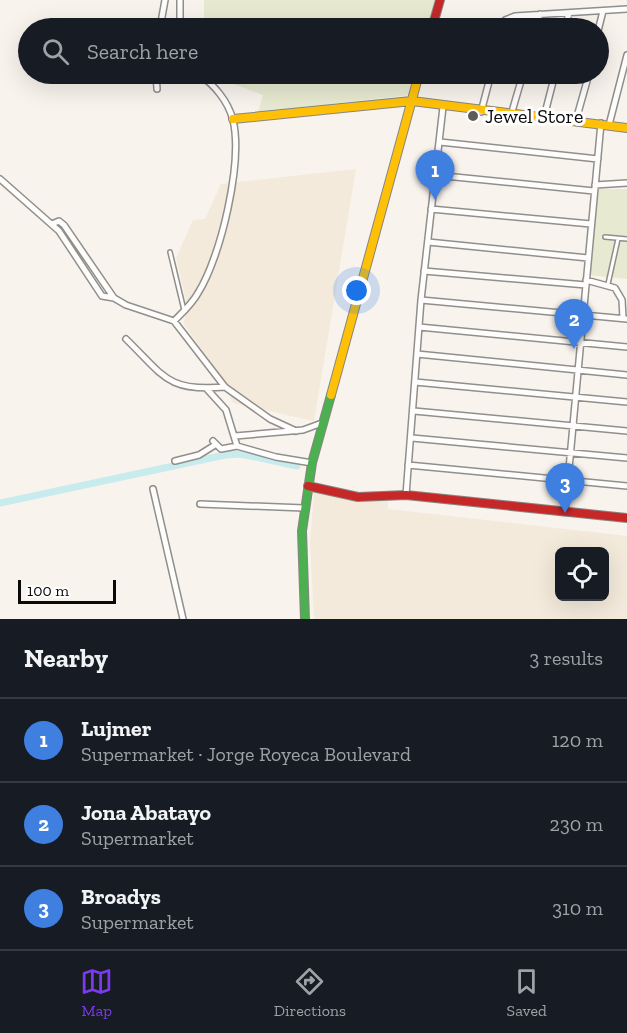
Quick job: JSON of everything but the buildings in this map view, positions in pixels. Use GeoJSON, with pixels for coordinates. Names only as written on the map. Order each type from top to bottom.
{"type":"FeatureCollection","features":[{"type":"Feature","properties":{"kind":"street"},"geometry":{"type":"LineString","coordinates":[[162,18],[165,0]]}},
{"type":"Feature","properties":{"kind":"street"},"geometry":{"type":"LineString","coordinates":[[180,0],[180,18]]}},
{"type":"Feature","properties":{"kind":"street"},"geometry":{"type":"LineString","coordinates":[[435,18],[440,0]]}},
{"type":"Feature","properties":{"kind":"street"},"geometry":{"type":"LineString","coordinates":[[509,18],[627,9]]}},
{"type":"Feature","properties":{"kind":"street"},"geometry":{"type":"LineString","coordinates":[[601,18],[603,11]]}},
{"type":"Feature","properties":{"kind":"street"},"geometry":{"type":"LineString","coordinates":[[568,18],[569,13]]}},
{"type":"Feature","properties":{"kind":"street"},"geometry":{"type":"LineString","coordinates":[[539,18],[540,14]]}},
{"type":"Feature","properties":{"kind":"street"},"geometry":{"type":"LineString","coordinates":[[565,512],[594,188],[605,124],[627,55]]}},
{"type":"Feature","properties":{"kind":"street"},"geometry":{"type":"LineString","coordinates":[[157,84],[157,89]]}},
{"type":"Feature","properties":{"kind":"street"},"geometry":{"type":"LineString","coordinates":[[174,321],[205,281],[223,227],[235,160],[233,119],[217,89],[211,84]]}},
{"type":"Feature","properties":{"kind":"street"},"geometry":{"type":"LineString","coordinates":[[305,619],[301,546],[310,474],[322,423],[416,84]]}},
{"type":"Feature","properties":{"kind":"street"},"geometry":{"type":"LineString","coordinates":[[480,112],[487,84]]}},
{"type":"Feature","properties":{"kind":"street"},"geometry":{"type":"LineString","coordinates":[[511,115],[520,84]]}},
{"type":"Feature","properties":{"kind":"street"},"geometry":{"type":"LineString","coordinates":[[544,117],[552,84]]}},
{"type":"Feature","properties":{"kind":"street"},"geometry":{"type":"LineString","coordinates":[[576,120],[585,84]]}},
{"type":"Feature","properties":{"kind":"street"},"geometry":{"type":"LineString","coordinates":[[233,119],[412,101],[480,112],[576,120],[627,128]]}},
{"type":"Feature","properties":{"kind":"street"},"geometry":{"type":"LineString","coordinates":[[406,495],[421,300],[443,107]]}},
{"type":"Feature","properties":{"kind":"street"},"geometry":{"type":"LineString","coordinates":[[440,142],[598,159]]}},
{"type":"Feature","properties":{"kind":"street"},"geometry":{"type":"LineString","coordinates":[[435,175],[594,188],[627,183]]}},
{"type":"Feature","properties":{"kind":"street"},"geometry":{"type":"LineString","coordinates":[[0,179],[52,224],[102,296],[114,298],[126,305],[174,321],[225,387],[270,419],[296,430]]}},
{"type":"Feature","properties":{"kind":"street"},"geometry":{"type":"LineString","coordinates":[[431,209],[591,224]]}},
{"type":"Feature","properties":{"kind":"street"},"geometry":{"type":"LineString","coordinates":[[52,224],[59,221],[64,225],[114,298]]}},
{"type":"Feature","properties":{"kind":"street"},"geometry":{"type":"LineString","coordinates":[[428,243],[588,258]]}},
{"type":"Feature","properties":{"kind":"street"},"geometry":{"type":"LineString","coordinates":[[421,300],[625,318],[619,292],[608,285],[424,271]]}},
{"type":"Feature","properties":{"kind":"street"},"geometry":{"type":"LineString","coordinates":[[419,327],[627,347]]}},
{"type":"Feature","properties":{"kind":"street"},"geometry":{"type":"LineString","coordinates":[[126,339],[172,384],[206,388],[225,387]]}},
{"type":"Feature","properties":{"kind":"street"},"geometry":{"type":"LineString","coordinates":[[417,354],[627,375]]}},
{"type":"Feature","properties":{"kind":"street"},"geometry":{"type":"LineString","coordinates":[[415,382],[627,402]]}},
{"type":"Feature","properties":{"kind":"street"},"geometry":{"type":"LineString","coordinates":[[206,388],[226,410],[237,446]]}},
{"type":"Feature","properties":{"kind":"street"},"geometry":{"type":"LineString","coordinates":[[414,411],[627,431]]}},
{"type":"Feature","properties":{"kind":"street"},"geometry":{"type":"LineString","coordinates":[[235,436],[296,430],[322,423]]}},
{"type":"Feature","properties":{"kind":"street"},"geometry":{"type":"LineString","coordinates":[[412,438],[627,458]]}},
{"type":"Feature","properties":{"kind":"street"},"geometry":{"type":"LineString","coordinates":[[175,461],[199,455],[214,443],[221,449],[237,446],[276,457],[358,497],[406,495],[627,518]]}},
{"type":"Feature","properties":{"kind":"street"},"geometry":{"type":"LineString","coordinates":[[408,465],[627,486]]}},
{"type":"Feature","properties":{"kind":"street"},"geometry":{"type":"LineString","coordinates":[[153,489],[183,619]]}},
{"type":"Feature","properties":{"kind":"street"},"geometry":{"type":"LineString","coordinates":[[200,504],[304,508]]}},
{"type":"Feature","properties":{"kind":"lane"},"geometry":{"type":"LineString","coordinates":[[604,237],[627,239]]}},
{"type":"Feature","properties":{"kind":"lane"},"geometry":{"type":"LineString","coordinates":[[608,285],[618,239]]}},
{"type":"Feature","properties":{"kind":"lane"},"geometry":{"type":"LineString","coordinates":[[170,252],[184,310]]}},
{"type":"Feature","properties":{"kind":"shaded area"},"geometry":{"type":"Polygon","coordinates":[[[356,169],[314,421],[233,403],[223,381],[184,324],[187,304],[176,258],[193,220],[205,219],[221,184],[356,169]]]}},
{"type":"Feature","properties":{"kind":"shaded area"},"geometry":{"type":"Polygon","coordinates":[[[314,492],[353,499],[388,499],[388,509],[627,536],[627,619],[314,619],[310,542],[314,492]]]}},
{"type":"Feature","properties":{"kind":"green space"},"geometry":{"type":"Polygon","coordinates":[[[204,0],[437,0],[432,18],[204,18],[204,0]]]}},
{"type":"Feature","properties":{"kind":"green space"},"geometry":{"type":"Polygon","coordinates":[[[234,84],[413,84],[410,95],[258,112],[263,95],[234,84]]]}},
{"type":"Feature","properties":{"kind":"green space"},"geometry":{"type":"Polygon","coordinates":[[[598,189],[627,189],[627,279],[589,275],[598,189]]]}},
{"type":"Feature","properties":{"kind":"waterway"},"geometry":{"type":"LineString","coordinates":[[0,503],[225,455],[241,454],[297,466]]}},
{"type":"Feature","properties":{"kind":"traffic: fast"},"geometry":{"type":"LineString","coordinates":[[305,619],[302,531],[312,463],[331,395]]}},
{"type":"Feature","properties":{"kind":"traffic: slow"},"geometry":{"type":"LineString","coordinates":[[331,395],[416,84]]}},
{"type":"Feature","properties":{"kind":"traffic: slow"},"geometry":{"type":"LineString","coordinates":[[233,119],[412,101],[627,128]]}},
{"type":"Feature","properties":{"kind":"traffic: jam"},"geometry":{"type":"LineString","coordinates":[[435,18],[440,0]]}},
{"type":"Feature","properties":{"kind":"traffic: jam"},"geometry":{"type":"LineString","coordinates":[[308,486],[358,497],[406,495],[627,518]]}},
{"type":"Feature","properties":{"kind":"place","name":"Jewel Store"},"geometry":{"type":"Point","coordinates":[473,116]}},
{"type":"Feature","properties":{"kind":"place","name":"Lujmer"},"geometry":{"type":"Point","coordinates":[435,200]}},
{"type":"Feature","properties":{"kind":"place","name":"Jona Abatayo"},"geometry":{"type":"Point","coordinates":[574,349]}},
{"type":"Feature","properties":{"kind":"place","name":"Broadys"},"geometry":{"type":"Point","coordinates":[565,513]}}]}
